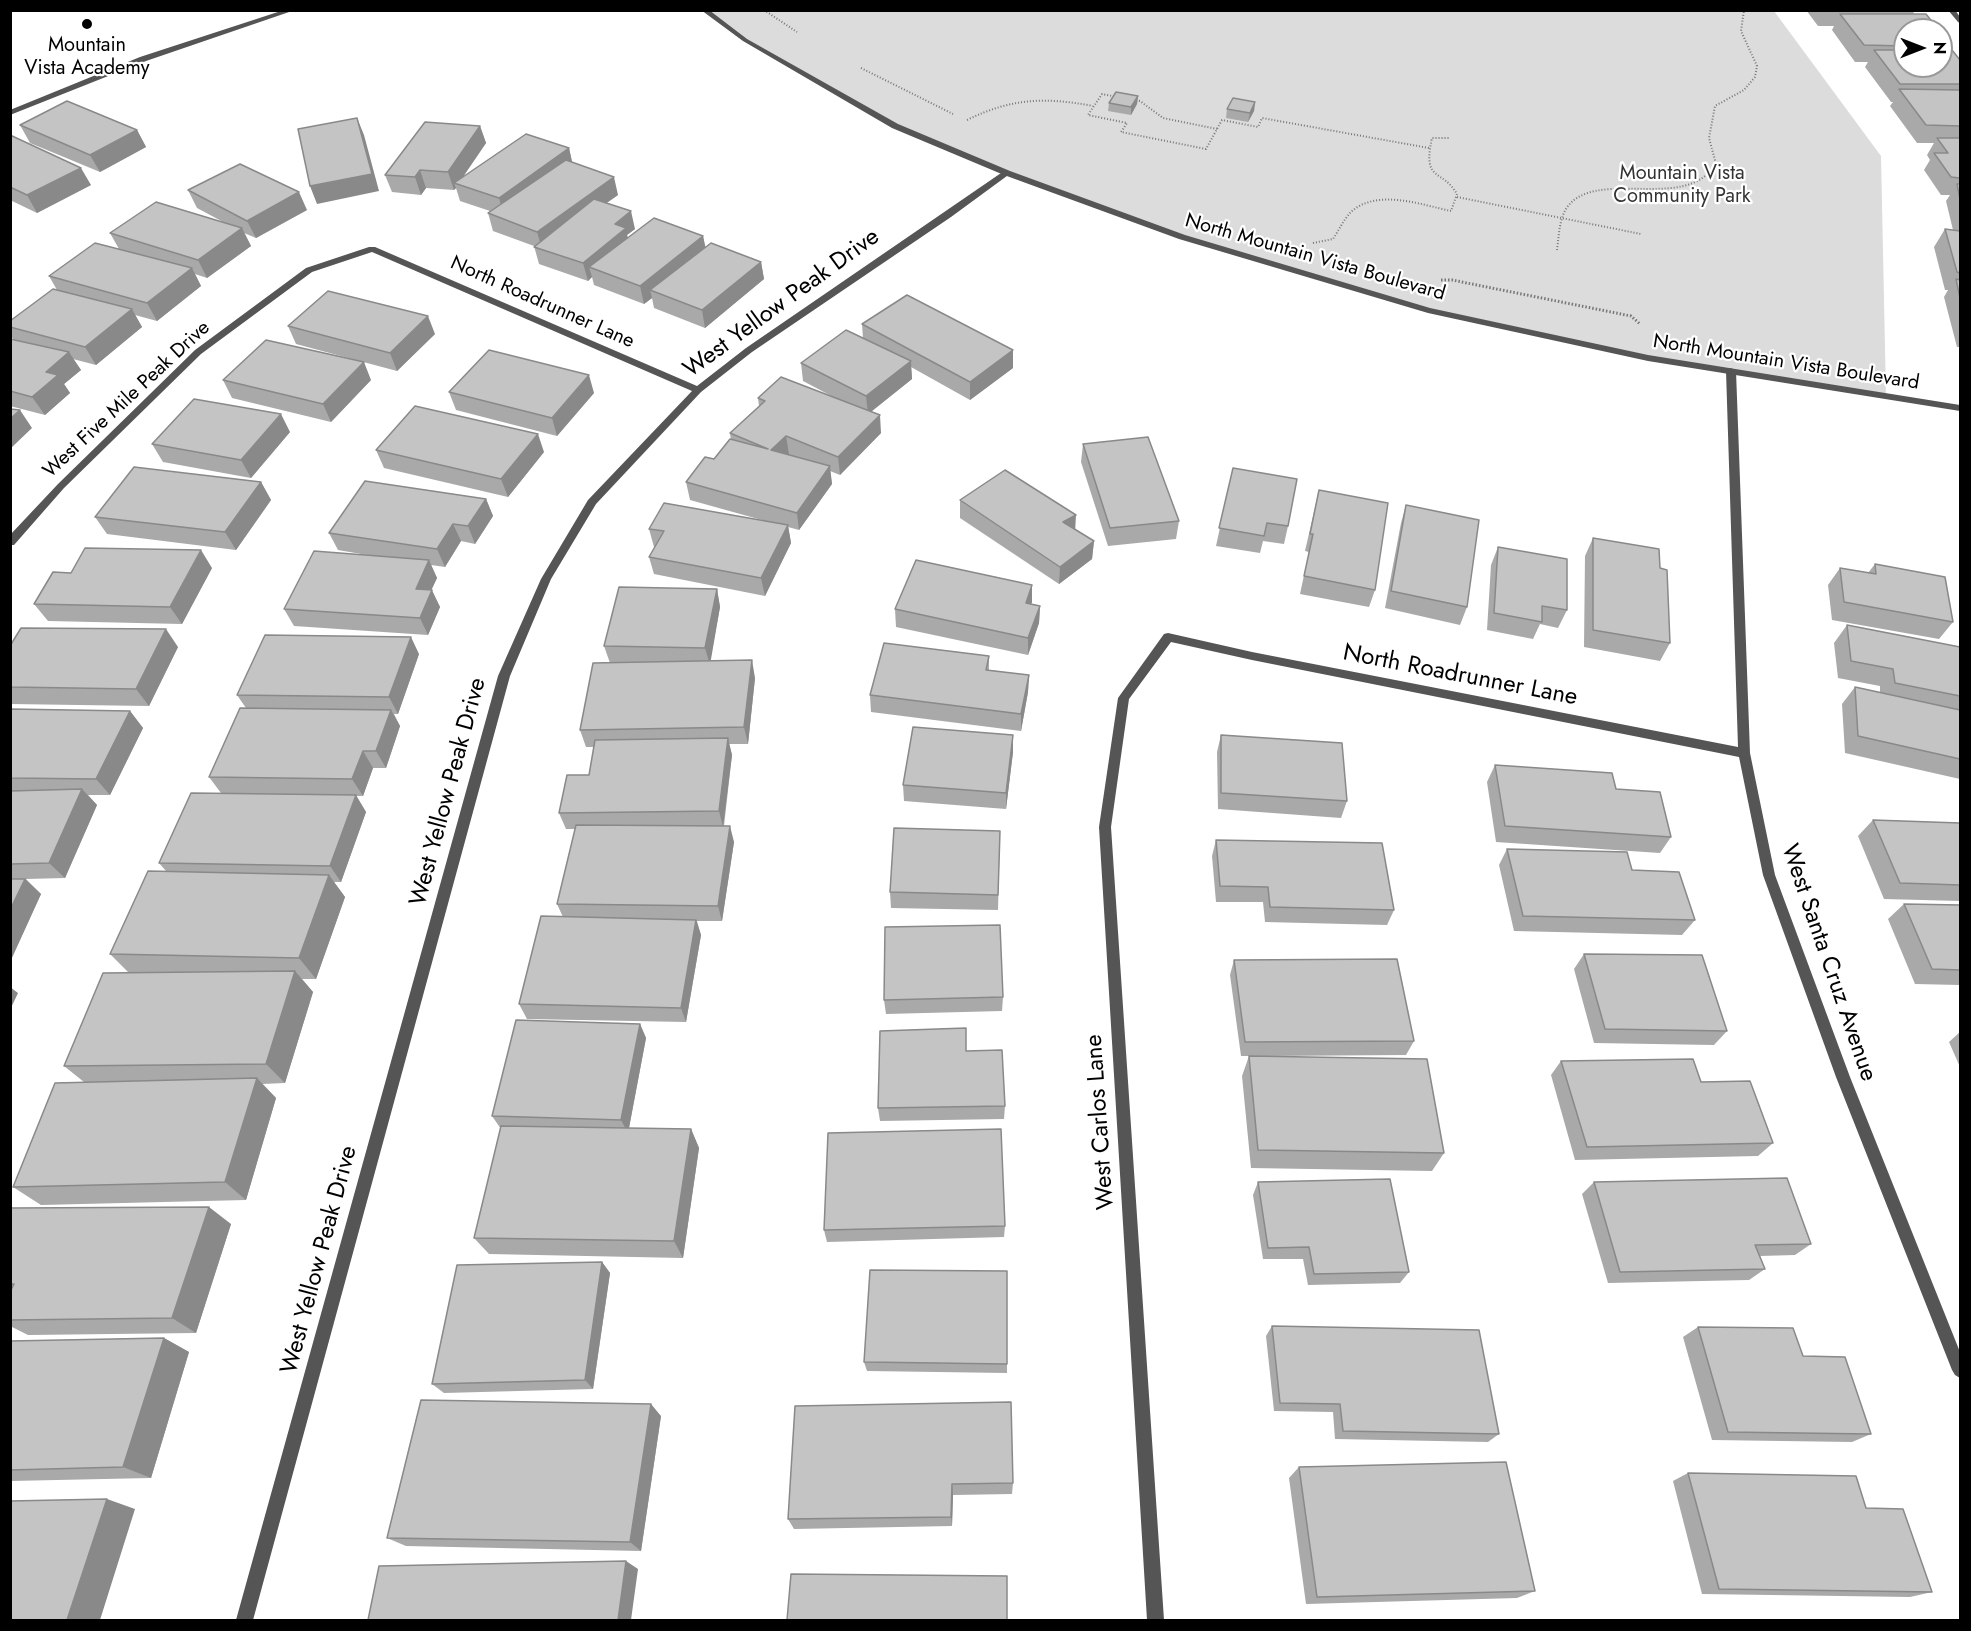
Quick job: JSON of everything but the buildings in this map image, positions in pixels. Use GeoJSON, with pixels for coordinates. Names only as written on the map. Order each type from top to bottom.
{"type":"FeatureCollection","features":[{"type":"Feature","properties":{"kind":"street"},"geometry":{"type":"LineString","coordinates":[[10,113],[143,59],[292,10]]}},
{"type":"Feature","properties":{"kind":"street","name":"North Mountain Vista Boulevard"},"geometry":{"type":"LineString","coordinates":[[704,10],[754,45],[895,126],[1007,173],[1182,237],[1417,307],[1648,358],[1960,408]]}},
{"type":"Feature","properties":{"kind":"street"},"geometry":{"type":"LineString","coordinates":[[1951,10],[1960,21]]}},
{"type":"Feature","properties":{"kind":"street","name":"West Yellow Peak Drive"},"geometry":{"type":"LineString","coordinates":[[244,1620],[504,676],[546,579],[592,502],[698,390],[749,350],[1007,173]]}},
{"type":"Feature","properties":{"kind":"street","name":"North Roadrunner Lane"},"geometry":{"type":"LineString","coordinates":[[372,249],[698,390]]}},
{"type":"Feature","properties":{"kind":"street","name":"West Five Mile Peak Drive"},"geometry":{"type":"LineString","coordinates":[[11,542],[61,486],[198,352],[309,270],[372,249]]}},
{"type":"Feature","properties":{"kind":"street","name":"West Santa Cruz Avenue"},"geometry":{"type":"LineString","coordinates":[[1731,371],[1744,753],[1769,875],[1843,1077],[1960,1370]]}},
{"type":"Feature","properties":{"kind":"street","name":"North Roadrunner Lane"},"geometry":{"type":"LineString","coordinates":[[1168,637],[1744,753]]}},
{"type":"Feature","properties":{"kind":"street","name":"West Carlos Lane"},"geometry":{"type":"LineString","coordinates":[[1155,1620],[1105,827],[1124,698],[1168,637]]}},
{"type":"Feature","properties":{"kind":"path"},"geometry":{"type":"LineString","coordinates":[[764,10],[798,33]]}},
{"type":"Feature","properties":{"kind":"path"},"geometry":{"type":"LineString","coordinates":[[1557,250],[1562,219],[1569,204],[1582,194],[1601,191],[1671,191],[1710,175],[1716,164],[1709,138],[1714,106],[1744,90],[1755,77],[1757,66],[1741,31],[1744,10]]}},
{"type":"Feature","properties":{"kind":"path"},"geometry":{"type":"LineString","coordinates":[[861,68],[957,116]]}},
{"type":"Feature","properties":{"kind":"path"},"geometry":{"type":"LineString","coordinates":[[1121,97],[1102,94],[1088,115],[1127,123],[1121,132],[1206,149],[1222,120],[1258,127],[1262,118],[1429,148]]}},
{"type":"Feature","properties":{"kind":"path"},"geometry":{"type":"LineString","coordinates":[[978,125],[967,120],[1004,104],[1023,99],[1058,99],[1093,106]]}},
{"type":"Feature","properties":{"kind":"path"},"geometry":{"type":"LineString","coordinates":[[1131,99],[1140,101],[1163,118],[1217,129]]}},
{"type":"Feature","properties":{"kind":"path"},"geometry":{"type":"LineString","coordinates":[[1309,244],[1333,239],[1351,212],[1373,200],[1390,199],[1451,211],[1457,197],[1455,190],[1432,172],[1429,164],[1429,148],[1432,138],[1449,138]]}},
{"type":"Feature","properties":{"kind":"path"},"geometry":{"type":"LineString","coordinates":[[1457,197],[1641,234]]}},
{"type":"Feature","properties":{"kind":"path"},"geometry":{"type":"LineString","coordinates":[[1431,280],[1452,280],[1631,316],[1646,328]]}},
{"type":"Feature","properties":{"kind":"green space","name":"Mountain Vista Community Park"},"geometry":{"type":"Polygon","coordinates":[[[704,11],[1774,11],[1881,156],[1886,396],[1648,358],[1428,310],[1182,237],[1007,173],[895,126],[745,40],[704,11]]]}},
{"type":"Feature","properties":{"kind":"place","name":"Mountain Vista Academy"},"geometry":{"type":"Point","coordinates":[87,24]}}]}
